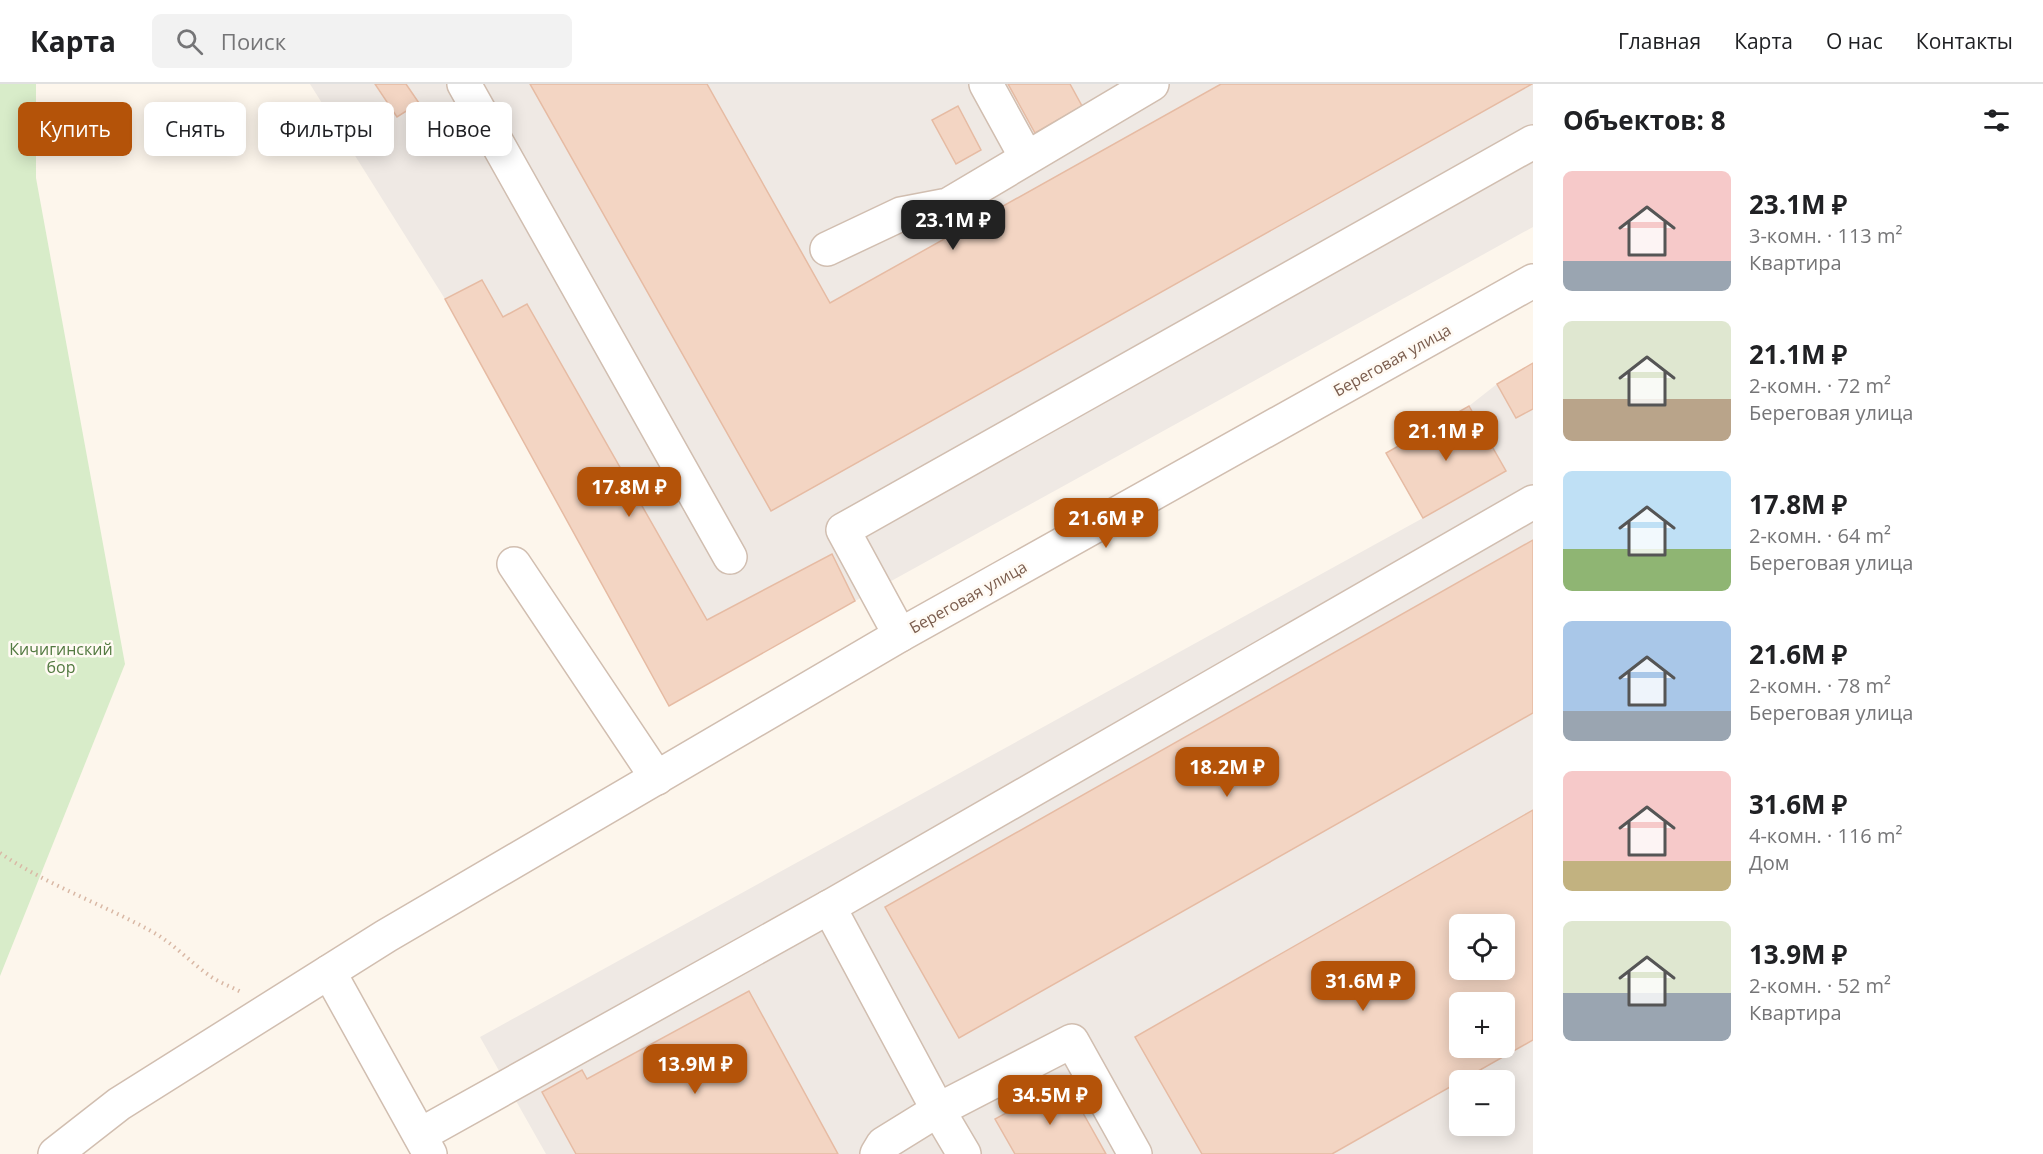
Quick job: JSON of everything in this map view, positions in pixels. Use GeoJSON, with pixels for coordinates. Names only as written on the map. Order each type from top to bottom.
{"type":"FeatureCollection","features":[{"type":"Feature","properties":{"kind":"street"},"geometry":{"type":"LineString","coordinates":[[464,84],[730,557]]}},
{"type":"Feature","properties":{"kind":"street"},"geometry":{"type":"LineString","coordinates":[[986,84],[1026,157]]}},
{"type":"Feature","properties":{"kind":"street"},"geometry":{"type":"LineString","coordinates":[[828,249],[901,214],[948,205],[1152,84]]}},
{"type":"Feature","properties":{"kind":"street"},"geometry":{"type":"LineString","coordinates":[[900,635],[843,530],[1533,142]]}},
{"type":"Feature","properties":{"kind":"street","name":"Береговая улица"},"geometry":{"type":"LineString","coordinates":[[55,1154],[119,1104],[386,936],[900,635],[1533,281]]}},
{"type":"Feature","properties":{"kind":"street"},"geometry":{"type":"LineString","coordinates":[[329,972],[425,1145],[829,907],[1533,501]]}},
{"type":"Feature","properties":{"kind":"street"},"geometry":{"type":"LineString","coordinates":[[514,564],[657,778]]}},
{"type":"Feature","properties":{"kind":"street"},"geometry":{"type":"LineString","coordinates":[[829,907],[964,1154]]}},
{"type":"Feature","properties":{"kind":"street"},"geometry":{"type":"LineString","coordinates":[[877,1154],[883,1144],[938,1110],[1072,1041],[1135,1154]]}},
{"type":"Feature","properties":{"kind":"path"},"geometry":{"type":"LineString","coordinates":[[0,853],[23,869],[155,933],[212,977],[273,1008]]}},
{"type":"Feature","properties":{"kind":"shaded area"},"geometry":{"type":"Polygon","coordinates":[[[310,84],[1533,84],[1533,227],[669,706],[445,299],[355,156],[394,156],[394,102],[321,102],[310,84]]]}},
{"type":"Feature","properties":{"kind":"shaded area"},"geometry":{"type":"Polygon","coordinates":[[[1533,363],[1533,1154],[546,1154],[480,1037],[1423,518],[1386,453],[1469,406],[1497,384],[1533,363]]]}},
{"type":"Feature","properties":{"kind":"green space","name":"Кичигинский бор"},"geometry":{"type":"Polygon","coordinates":[[[0,84],[36,84],[36,102],[18,102],[18,156],[36,156],[36,178],[125,664],[0,976],[0,84]]]}},
{"type":"Feature","properties":{"kind":"building"},"geometry":{"type":"Polygon","coordinates":[[[375,84],[406,84],[418,102],[406,102],[406,111],[397,117],[394,112],[394,102],[387,102],[375,84]]]}},
{"type":"Feature","properties":{"kind":"building"},"geometry":{"type":"Polygon","coordinates":[[[530,84],[707,84],[830,303],[1221,84],[1532,84],[771,511],[530,84]]]}},
{"type":"Feature","properties":{"kind":"building"},"geometry":{"type":"Polygon","coordinates":[[[1008,84],[1070,84],[1082,106],[1035,133],[1008,84]]]}},
{"type":"Feature","properties":{"kind":"building"},"geometry":{"type":"Polygon","coordinates":[[[958,106],[981,150],[956,164],[932,120],[958,106]]]}},
{"type":"Feature","properties":{"kind":"building"},"geometry":{"type":"Polygon","coordinates":[[[482,280],[503,317],[527,304],[707,620],[832,554],[855,601],[669,706],[445,299],[482,280]]]}},
{"type":"Feature","properties":{"kind":"building"},"geometry":{"type":"Polygon","coordinates":[[[1533,363],[1533,409],[1516,418],[1497,384],[1533,363]]]}},
{"type":"Feature","properties":{"kind":"building"},"geometry":{"type":"Polygon","coordinates":[[[1469,406],[1506,471],[1423,518],[1386,453],[1469,406]]]}},
{"type":"Feature","properties":{"kind":"building"},"geometry":{"type":"Polygon","coordinates":[[[1533,540],[1533,713],[959,1038],[885,907],[1533,540]]]}},
{"type":"Feature","properties":{"kind":"building"},"geometry":{"type":"Polygon","coordinates":[[[1533,810],[1533,1040],[1515,1050],[1515,992],[1449,992],[1449,1058],[1501,1058],[1480,1070],[1449,1070],[1449,1088],[1332,1154],[1202,1154],[1135,1037],[1533,810]]]}},
{"type":"Feature","properties":{"kind":"building"},"geometry":{"type":"Polygon","coordinates":[[[749,991],[838,1154],[576,1154],[542,1092],[582,1070],[587,1079],[749,991]]]}},
{"type":"Feature","properties":{"kind":"building"},"geometry":{"type":"Polygon","coordinates":[[[1065,1081],[1106,1154],[1015,1154],[995,1119],[1065,1081]]]}}]}
